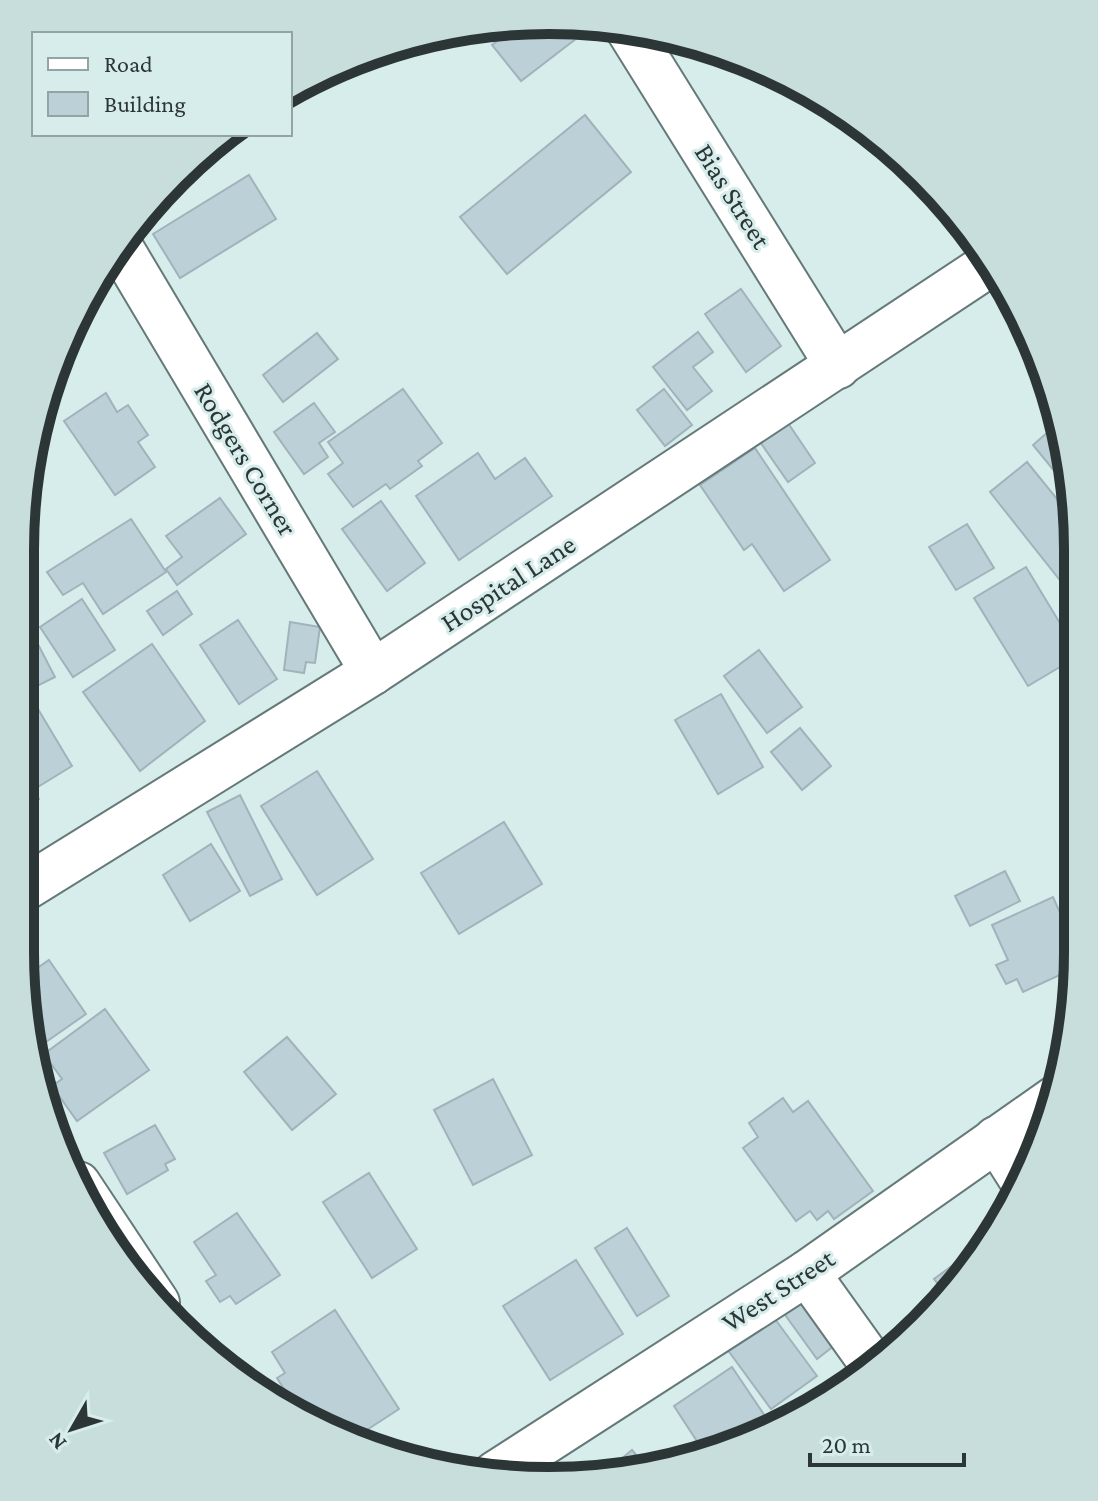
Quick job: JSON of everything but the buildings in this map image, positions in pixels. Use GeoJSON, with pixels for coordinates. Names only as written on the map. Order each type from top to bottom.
{"type":"FeatureCollection","features":[{"type":"Feature","properties":{"kind":"street","name":"Bias Street"},"geometry":{"type":"LineString","coordinates":[[636,42],[838,366]]}},
{"type":"Feature","properties":{"kind":"street","name":"Rodgers Corner"},"geometry":{"type":"LineString","coordinates":[[126,256],[373,672]]}},
{"type":"Feature","properties":{"kind":"street","name":"Hospital Lane"},"geometry":{"type":"LineString","coordinates":[[34,882],[373,672],[981,270]]}},
{"type":"Feature","properties":{"kind":"street","name":"West Street"},"geometry":{"type":"LineString","coordinates":[[508,1465],[807,1273],[1039,1109]]}},
{"type":"Feature","properties":{"kind":"street"},"geometry":{"type":"LineString","coordinates":[[996,1139],[1016,1170]]}},
{"type":"Feature","properties":{"kind":"street"},"geometry":{"type":"LineString","coordinates":[[807,1273],[867,1357]]}}]}
